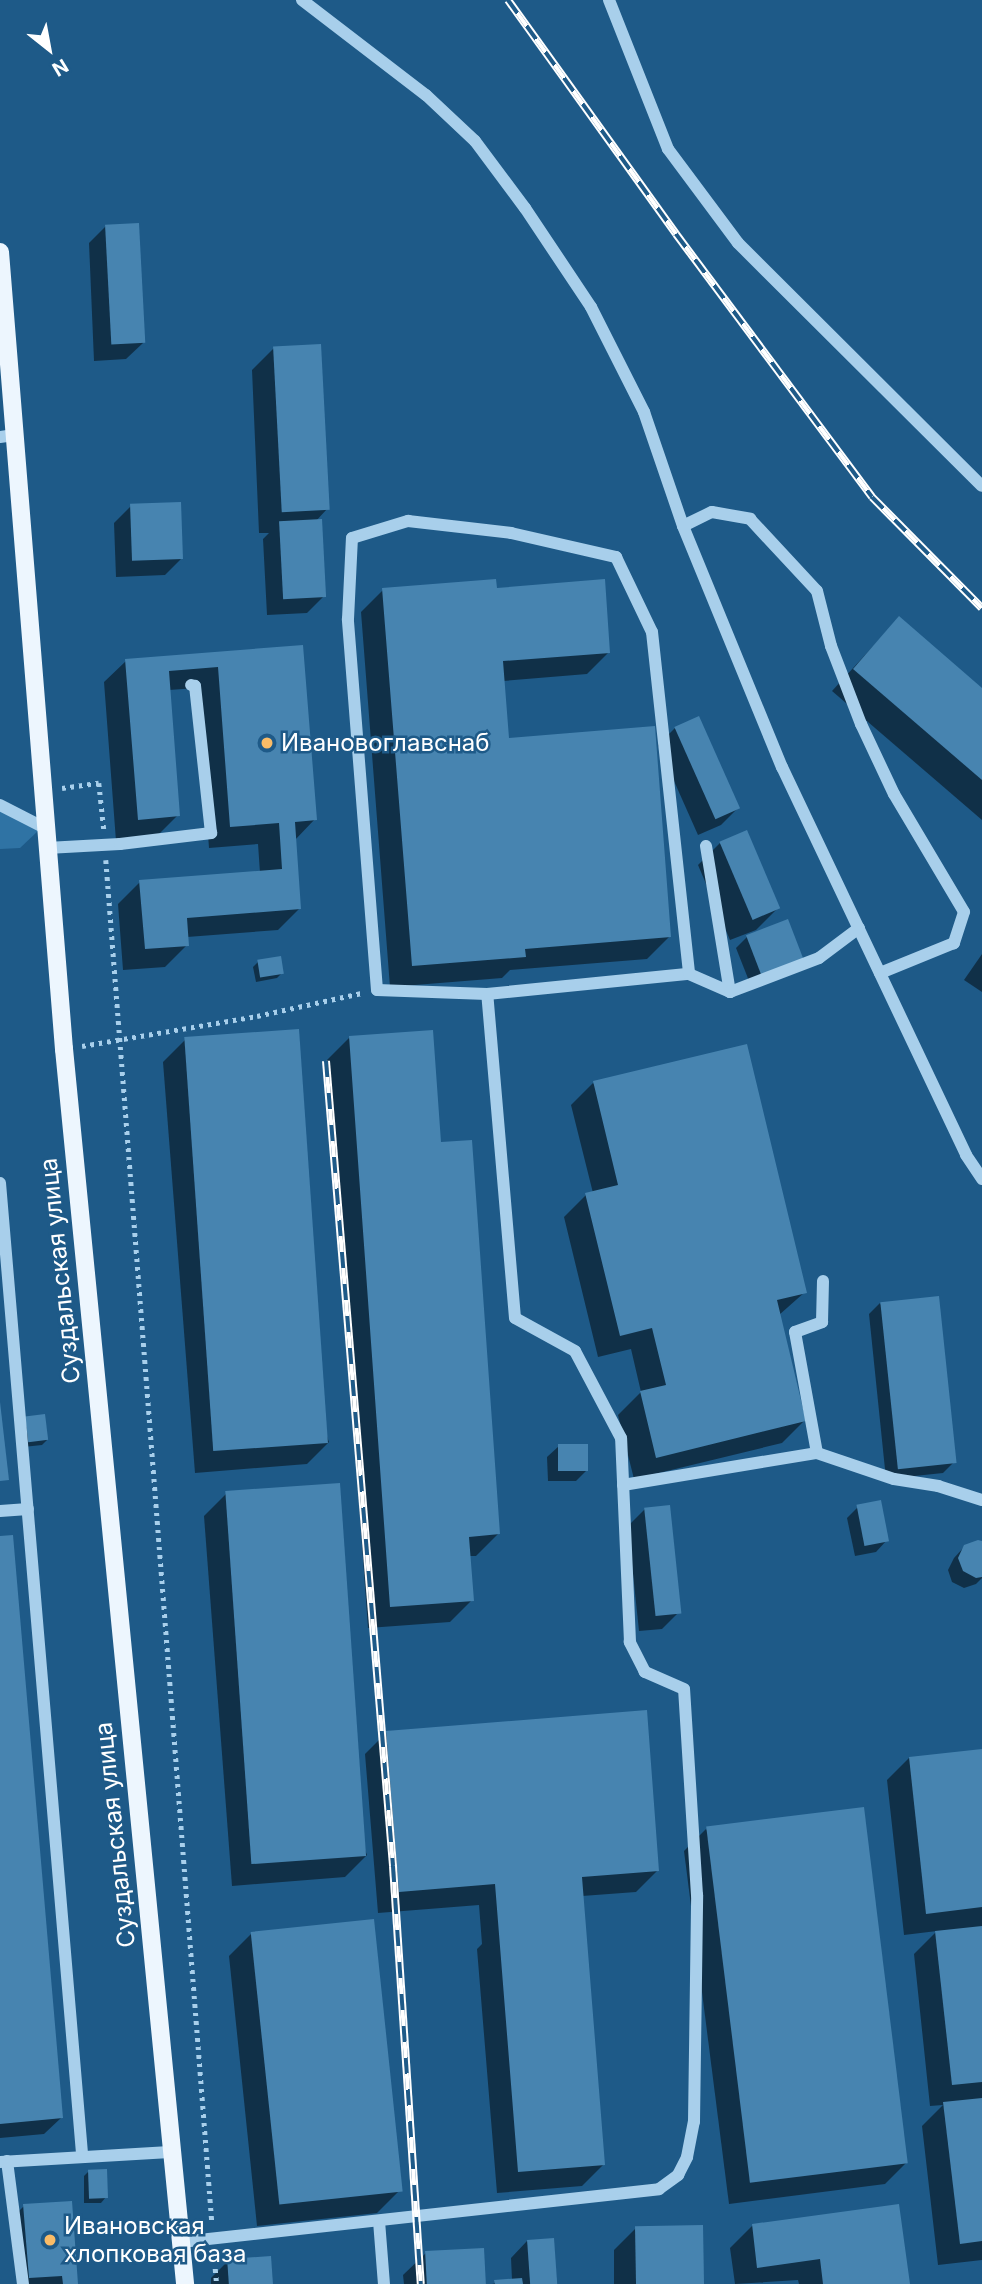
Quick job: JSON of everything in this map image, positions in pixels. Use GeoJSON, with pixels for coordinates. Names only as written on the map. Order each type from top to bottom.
{"type":"FeatureCollection","features":[{"type":"Feature","properties":{"kind":"main road","name":"Суздальская улица"},"geometry":{"type":"LineString","coordinates":[[0,251],[7,436],[170,2151],[185,2284]]}},
{"type":"Feature","properties":{"kind":"street"},"geometry":{"type":"LineString","coordinates":[[302,0],[426,95],[475,141],[591,307],[644,412],[683,526],[782,767],[966,1155],[982,1179]]}},
{"type":"Feature","properties":{"kind":"street"},"geometry":{"type":"LineString","coordinates":[[609,0],[668,149],[737,243],[982,485]]}},
{"type":"Feature","properties":{"kind":"street"},"geometry":{"type":"LineString","coordinates":[[683,526],[712,512],[750,519],[817,591],[831,646],[861,724],[894,794],[964,912],[954,943],[880,973]]}},
{"type":"Feature","properties":{"kind":"street"},"geometry":{"type":"LineString","coordinates":[[689,974],[652,632],[616,557],[511,533],[408,521],[352,538],[348,619],[377,990],[487,994],[689,974],[730,992],[819,958],[859,928]]}},
{"type":"Feature","properties":{"kind":"street"},"geometry":{"type":"LineString","coordinates":[[47,848],[105,845],[211,833],[195,686],[191,685]]}},
{"type":"Feature","properties":{"kind":"street"},"geometry":{"type":"LineString","coordinates":[[0,805],[45,828]]}},
{"type":"Feature","properties":{"kind":"street"},"geometry":{"type":"LineString","coordinates":[[706,846],[730,992]]}},
{"type":"Feature","properties":{"kind":"street"},"geometry":{"type":"LineString","coordinates":[[181,2242],[659,2189],[678,2175],[687,2157],[694,2122],[697,1895],[684,1689],[645,1672],[630,1642],[621,1438],[575,1351],[515,1318],[487,994]]}},
{"type":"Feature","properties":{"kind":"street"},"geometry":{"type":"LineString","coordinates":[[0,1184],[82,2154]]}},
{"type":"Feature","properties":{"kind":"street"},"geometry":{"type":"LineString","coordinates":[[817,1453],[795,1332],[822,1322],[823,1281]]}},
{"type":"Feature","properties":{"kind":"street"},"geometry":{"type":"LineString","coordinates":[[623,1485],[817,1453],[894,1479],[938,1486],[982,1500]]}},
{"type":"Feature","properties":{"kind":"street"},"geometry":{"type":"LineString","coordinates":[[0,1511],[27,1508]]}},
{"type":"Feature","properties":{"kind":"street"},"geometry":{"type":"LineString","coordinates":[[23,2284],[4,2161],[82,2154],[170,2151]]}},
{"type":"Feature","properties":{"kind":"street"},"geometry":{"type":"LineString","coordinates":[[379,2221],[384,2284]]}},
{"type":"Feature","properties":{"kind":"path"},"geometry":{"type":"LineString","coordinates":[[42,791],[99,783],[217,2284]]}},
{"type":"Feature","properties":{"kind":"path"},"geometry":{"type":"LineString","coordinates":[[64,1049],[257,1016],[377,990]]}},
{"type":"Feature","properties":{"kind":"shaded area"},"geometry":{"type":"Polygon","coordinates":[[[0,809],[39,830],[20,848],[0,849],[0,809]]]}},
{"type":"Feature","properties":{"kind":"building"},"geometry":{"type":"Polygon","coordinates":[[[139,223],[145,343],[111,345],[105,225],[139,223]]]}},
{"type":"Feature","properties":{"kind":"building"},"geometry":{"type":"Polygon","coordinates":[[[321,344],[330,510],[282,512],[273,347],[321,344]]]}},
{"type":"Feature","properties":{"kind":"building"},"geometry":{"type":"Polygon","coordinates":[[[181,502],[183,559],[132,561],[130,504],[181,502]]]}},
{"type":"Feature","properties":{"kind":"building"},"geometry":{"type":"Polygon","coordinates":[[[322,519],[326,597],[283,599],[279,521],[322,519]]]}},
{"type":"Feature","properties":{"kind":"building"},"geometry":{"type":"Polygon","coordinates":[[[496,579],[497,588],[605,579],[610,653],[503,661],[509,738],[655,726],[671,937],[525,949],[526,957],[412,966],[382,588],[496,579]]]}},
{"type":"Feature","properties":{"kind":"building"},"geometry":{"type":"Polygon","coordinates":[[[899,616],[982,688],[982,780],[853,669],[899,616]]]}},
{"type":"Feature","properties":{"kind":"building","name":"Ивановоглавснаб"},"geometry":{"type":"Polygon","coordinates":[[[303,645],[317,820],[295,822],[301,909],[187,918],[189,946],[145,949],[139,880],[282,869],[279,823],[230,827],[218,667],[169,671],[180,816],[138,820],[125,659],[303,645]]]}},
{"type":"Feature","properties":{"kind":"building"},"geometry":{"type":"Polygon","coordinates":[[[699,716],[740,808],[715,819],[674,727],[699,716]]]}},
{"type":"Feature","properties":{"kind":"building"},"geometry":{"type":"Polygon","coordinates":[[[747,830],[780,908],[753,920],[719,842],[747,830]]]}},
{"type":"Feature","properties":{"kind":"building"},"geometry":{"type":"Polygon","coordinates":[[[788,919],[804,960],[762,976],[746,935],[788,919]]]}},
{"type":"Feature","properties":{"kind":"building"},"geometry":{"type":"Polygon","coordinates":[[[281,956],[284,974],[260,978],[257,960],[281,956]]]}},
{"type":"Feature","properties":{"kind":"building"},"geometry":{"type":"Polygon","coordinates":[[[299,1029],[328,1443],[213,1451],[184,1037],[299,1029]]]}},
{"type":"Feature","properties":{"kind":"building"},"geometry":{"type":"Polygon","coordinates":[[[433,1030],[441,1142],[472,1140],[500,1534],[469,1537],[474,1601],[390,1607],[349,1036],[433,1030]]]}},
{"type":"Feature","properties":{"kind":"building"},"geometry":{"type":"Polygon","coordinates":[[[747,1044],[807,1293],[777,1300],[806,1421],[656,1458],[640,1391],[666,1385],[652,1328],[620,1336],[585,1193],[618,1185],[593,1081],[747,1044]]]}},
{"type":"Feature","properties":{"kind":"building"},"geometry":{"type":"Polygon","coordinates":[[[939,1296],[957,1463],[898,1469],[880,1302],[939,1296]]]}},
{"type":"Feature","properties":{"kind":"building"},"geometry":{"type":"Polygon","coordinates":[[[0,1402],[9,1480],[0,1481],[0,1402]]]}},
{"type":"Feature","properties":{"kind":"building"},"geometry":{"type":"Polygon","coordinates":[[[45,1414],[48,1440],[28,1442],[25,1416],[45,1414]]]}},
{"type":"Feature","properties":{"kind":"building"},"geometry":{"type":"Polygon","coordinates":[[[558,1444],[588,1444],[588,1471],[558,1471],[558,1444]]]}},
{"type":"Feature","properties":{"kind":"building"},"geometry":{"type":"Polygon","coordinates":[[[340,1483],[366,1856],[251,1864],[225,1491],[340,1483]]]}},
{"type":"Feature","properties":{"kind":"building"},"geometry":{"type":"Polygon","coordinates":[[[881,1500],[889,1541],[864,1546],[856,1505],[881,1500]]]}},
{"type":"Feature","properties":{"kind":"building"},"geometry":{"type":"Polygon","coordinates":[[[670,1505],[681,1613],[656,1616],[644,1508],[670,1505]]]}},
{"type":"Feature","properties":{"kind":"building"},"geometry":{"type":"Polygon","coordinates":[[[13,1535],[63,2118],[0,2124],[0,1536],[13,1535]]]}},
{"type":"Feature","properties":{"kind":"building"},"geometry":{"type":"Polygon","coordinates":[[[982,1541],[982,1577],[976,1578],[963,1571],[958,1558],[964,1545],[982,1541]]]}},
{"type":"Feature","properties":{"kind":"building"},"geometry":{"type":"Polygon","coordinates":[[[647,1710],[659,1871],[582,1877],[605,2165],[518,2172],[495,1884],[399,1892],[386,1731],[647,1710]]]}},
{"type":"Feature","properties":{"kind":"building"},"geometry":{"type":"Polygon","coordinates":[[[982,1749],[982,1907],[926,1914],[909,1757],[982,1749]]]}},
{"type":"Feature","properties":{"kind":"building"},"geometry":{"type":"Polygon","coordinates":[[[864,1807],[908,2163],[750,2183],[706,1826],[864,1807]]]}},
{"type":"Feature","properties":{"kind":"building"},"geometry":{"type":"Polygon","coordinates":[[[374,1919],[403,2191],[279,2204],[251,1932],[374,1919]]]}},
{"type":"Feature","properties":{"kind":"building"},"geometry":{"type":"Polygon","coordinates":[[[982,1926],[982,2082],[952,2085],[935,1931],[982,1926]]]}},
{"type":"Feature","properties":{"kind":"building"},"geometry":{"type":"Polygon","coordinates":[[[982,2098],[982,2241],[960,2244],[943,2102],[982,2098]]]}},
{"type":"Feature","properties":{"kind":"building"},"geometry":{"type":"Polygon","coordinates":[[[107,2169],[108,2198],[89,2199],[88,2170],[107,2169]]]}},
{"type":"Feature","properties":{"kind":"building","name":"Ивановская хлопковая база"},"geometry":{"type":"Polygon","coordinates":[[[72,2201],[78,2284],[63,2284],[62,2276],[29,2278],[23,2204],[72,2201]]]}},
{"type":"Feature","properties":{"kind":"building"},"geometry":{"type":"Polygon","coordinates":[[[899,2204],[910,2284],[823,2284],[820,2259],[757,2268],[752,2224],[899,2204]]]}},
{"type":"Feature","properties":{"kind":"building"},"geometry":{"type":"Polygon","coordinates":[[[703,2225],[704,2284],[636,2284],[635,2226],[703,2225]]]}},
{"type":"Feature","properties":{"kind":"building"},"geometry":{"type":"Polygon","coordinates":[[[554,2238],[557,2284],[530,2284],[527,2240],[554,2238]]]}},
{"type":"Feature","properties":{"kind":"building"},"geometry":{"type":"Polygon","coordinates":[[[484,2248],[486,2284],[427,2284],[425,2251],[484,2248]]]}},
{"type":"Feature","properties":{"kind":"building"},"geometry":{"type":"Polygon","coordinates":[[[271,2256],[273,2284],[229,2284],[227,2259],[271,2256]]]}},
{"type":"Feature","properties":{"kind":"building"},"geometry":{"type":"Polygon","coordinates":[[[522,2278],[523,2284],[495,2284],[494,2280],[522,2278]]]}},
{"type":"Feature","properties":{"kind":"railway"},"geometry":{"type":"LineString","coordinates":[[508,0],[676,234],[872,497],[982,608]]}},
{"type":"Feature","properties":{"kind":"railway"},"geometry":{"type":"LineString","coordinates":[[326,1061],[393,1866],[421,2284]]}},
{"type":"Feature","properties":{"kind":"place","name":"Ивановоглавснаб"},"geometry":{"type":"Point","coordinates":[267,743]}},
{"type":"Feature","properties":{"kind":"place","name":"Ивановская хлопковая база"},"geometry":{"type":"Point","coordinates":[50,2240]}}]}
